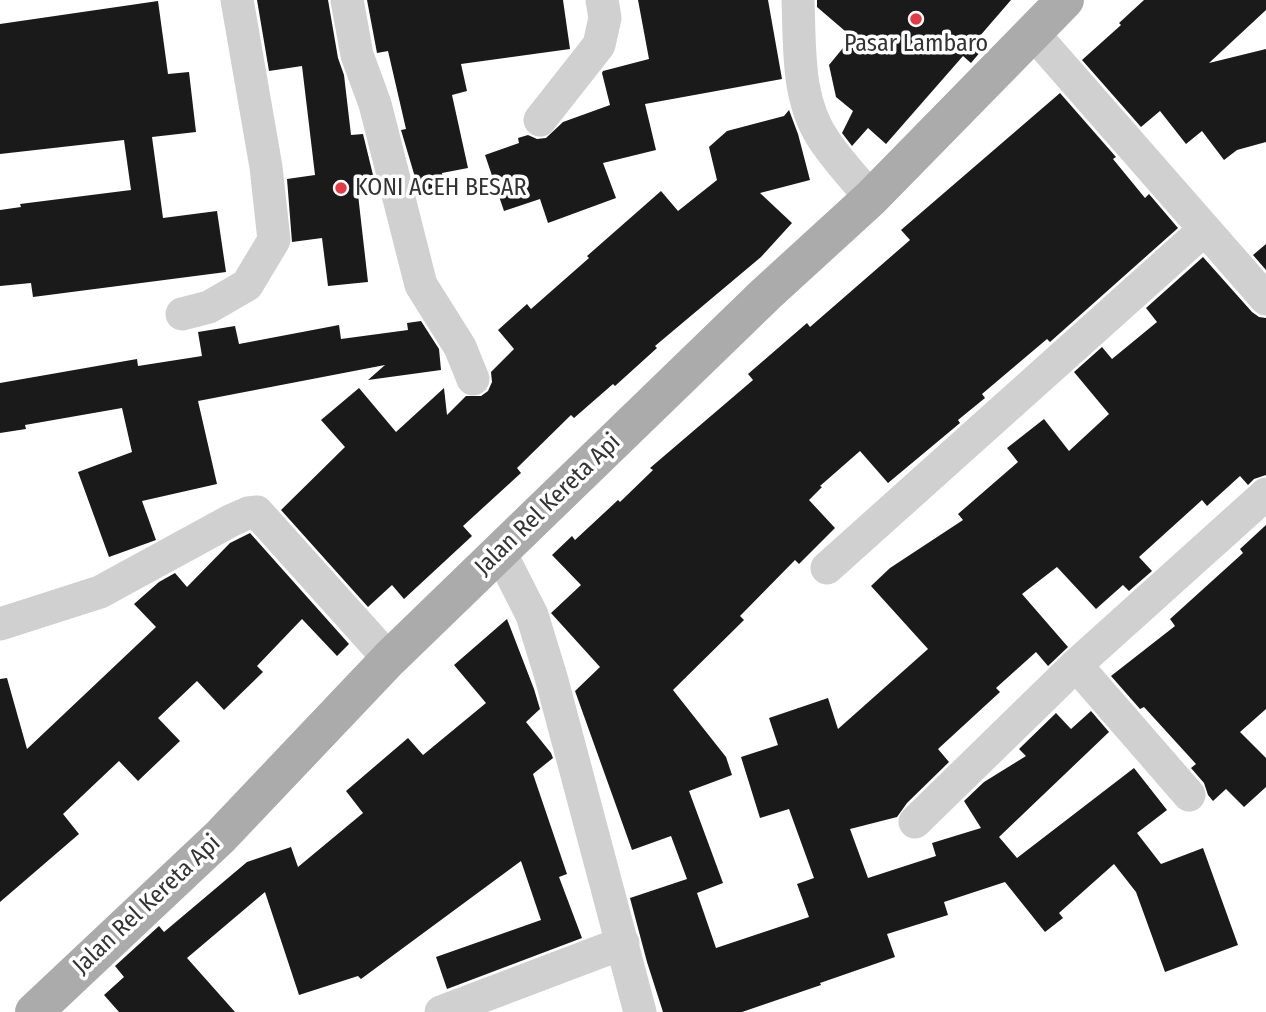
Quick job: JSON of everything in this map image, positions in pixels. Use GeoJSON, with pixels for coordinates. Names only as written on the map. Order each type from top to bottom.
{"type":"FeatureCollection","features":[{"type":"Feature","properties":{"kind":"main road","name":"Jalan Rel Kereta Api"},"geometry":{"type":"LineString","coordinates":[[41,1009],[220,837],[390,659],[766,294],[871,198],[1065,0]]}},
{"type":"Feature","properties":{"kind":"street"},"geometry":{"type":"LineString","coordinates":[[182,314],[209,307],[247,285],[274,240],[265,167],[237,0]]}},
{"type":"Feature","properties":{"kind":"street"},"geometry":{"type":"LineString","coordinates":[[347,0],[357,55],[375,104],[421,285],[460,347],[473,379]]}},
{"type":"Feature","properties":{"kind":"street"},"geometry":{"type":"LineString","coordinates":[[540,120],[599,45],[605,18],[601,0]]}},
{"type":"Feature","properties":{"kind":"street"},"geometry":{"type":"LineString","coordinates":[[798,0],[801,71],[807,106],[824,141],[871,198]]}},
{"type":"Feature","properties":{"kind":"street"},"geometry":{"type":"LineString","coordinates":[[1033,33],[1266,299]]}},
{"type":"Feature","properties":{"kind":"street"},"geometry":{"type":"LineString","coordinates":[[827,568],[1204,230]]}},
{"type":"Feature","properties":{"kind":"street"},"geometry":{"type":"LineString","coordinates":[[915,822],[1076,664],[1266,494]]}},
{"type":"Feature","properties":{"kind":"street"},"geometry":{"type":"LineString","coordinates":[[0,624],[100,592],[232,520],[257,512],[390,659]]}},
{"type":"Feature","properties":{"kind":"street"},"geometry":{"type":"LineString","coordinates":[[500,552],[532,615],[551,677],[639,1012]]}},
{"type":"Feature","properties":{"kind":"street"},"geometry":{"type":"LineString","coordinates":[[1076,664],[1189,795]]}},
{"type":"Feature","properties":{"kind":"street"},"geometry":{"type":"LineString","coordinates":[[441,1012],[623,943]]}},
{"type":"Feature","properties":{"kind":"building"},"geometry":{"type":"Polygon","coordinates":[[[257,0],[328,0],[338,58],[344,75],[351,135],[363,134],[373,175],[356,177],[368,282],[328,286],[322,238],[292,242],[287,179],[315,175],[302,66],[269,71],[257,0]]]}},
{"type":"Feature","properties":{"kind":"building"},"geometry":{"type":"Polygon","coordinates":[[[367,0],[563,0],[570,49],[461,64],[467,91],[452,95],[468,168],[442,173],[445,188],[420,194],[401,130],[406,129],[388,51],[377,53],[367,0]]]}},
{"type":"Feature","properties":{"kind":"building"},"geometry":{"type":"Polygon","coordinates":[[[638,0],[768,0],[782,79],[645,104],[656,150],[603,163],[616,198],[548,223],[540,199],[504,211],[485,155],[519,143],[518,138],[528,135],[537,139],[546,138],[563,122],[610,105],[603,71],[649,59],[638,0]]]}},
{"type":"Feature","properties":{"kind":"building"},"geometry":{"type":"Polygon","coordinates":[[[817,0],[1011,0],[979,37],[987,44],[971,63],[963,56],[886,144],[868,128],[852,146],[842,133],[853,111],[836,97],[829,65],[852,37],[817,7],[817,0]]]}},
{"type":"Feature","properties":{"kind":"building"},"geometry":{"type":"Polygon","coordinates":[[[1144,0],[1266,0],[1266,10],[1209,63],[1266,49],[1266,142],[1237,150],[1224,160],[1202,131],[1186,144],[1160,111],[1141,127],[1082,60],[1144,0]]]}},
{"type":"Feature","properties":{"kind":"building"},"geometry":{"type":"Polygon","coordinates":[[[158,1],[168,74],[189,72],[196,132],[152,137],[163,218],[217,211],[226,272],[33,297],[31,283],[0,286],[0,210],[21,207],[20,204],[131,190],[124,140],[0,154],[0,24],[158,1]]]}},
{"type":"Feature","properties":{"kind":"building"},"geometry":{"type":"Polygon","coordinates":[[[1060,93],[1116,157],[1113,159],[1145,198],[1149,194],[1178,228],[1050,342],[1047,339],[982,394],[985,398],[958,420],[960,423],[888,483],[860,451],[820,486],[822,487],[809,500],[835,528],[799,564],[795,560],[740,616],[744,620],[673,690],[726,757],[732,775],[689,791],[723,883],[697,893],[716,948],[809,917],[797,884],[814,878],[789,809],[760,818],[741,757],[778,745],[769,718],[828,698],[838,729],[928,649],[871,586],[890,568],[963,520],[958,514],[1018,462],[1007,448],[1044,419],[1069,451],[1109,414],[1074,372],[1102,347],[1112,359],[1157,322],[1146,308],[1203,257],[1252,312],[1266,318],[1266,475],[1254,479],[1248,485],[1240,476],[1207,506],[1202,500],[1139,557],[1152,571],[1129,591],[1123,585],[1096,609],[1057,567],[1022,594],[1068,647],[1048,666],[1036,652],[996,688],[1000,692],[938,749],[949,762],[907,803],[897,817],[850,829],[868,878],[936,856],[932,843],[981,828],[964,801],[984,782],[1026,756],[1019,749],[1056,713],[1071,729],[1091,711],[1109,732],[999,837],[1017,858],[1134,768],[1167,810],[1137,833],[1161,864],[1203,848],[1238,945],[1165,972],[1136,892],[1114,864],[1059,913],[1063,918],[1045,932],[1005,882],[944,902],[948,915],[887,934],[895,957],[742,1012],[663,1012],[630,898],[687,879],[671,836],[632,850],[575,691],[600,667],[551,613],[581,585],[552,555],[572,536],[575,540],[618,500],[620,502],[653,470],[650,468],[753,380],[748,374],[807,323],[810,327],[910,240],[901,230],[1060,93]]]}},
{"type":"Feature","properties":{"kind":"building"},"geometry":{"type":"Polygon","coordinates":[[[789,110],[810,180],[760,193],[792,223],[761,257],[655,346],[657,348],[615,386],[613,384],[574,418],[571,415],[517,468],[521,473],[463,526],[472,536],[404,599],[392,585],[368,607],[281,510],[345,447],[321,420],[359,388],[396,432],[444,388],[447,415],[466,396],[481,396],[488,391],[492,382],[491,372],[514,349],[498,330],[527,304],[531,309],[661,191],[678,211],[717,180],[709,147],[727,131],[784,116],[789,110]]]}},
{"type":"Feature","properties":{"kind":"building"},"geometry":{"type":"Polygon","coordinates":[[[1266,244],[1266,270],[1253,255],[1266,244]]]}},
{"type":"Feature","properties":{"kind":"building"},"geometry":{"type":"Polygon","coordinates":[[[421,321],[439,349],[441,370],[368,380],[385,365],[198,401],[217,484],[142,501],[156,540],[109,557],[78,472],[132,452],[122,408],[25,425],[26,429],[0,433],[0,383],[137,359],[138,366],[202,356],[198,332],[235,326],[239,344],[339,325],[341,339],[408,330],[407,323],[421,321]]]}},
{"type":"Feature","properties":{"kind":"building"},"geometry":{"type":"Polygon","coordinates":[[[1266,525],[1266,709],[1240,732],[1266,758],[1266,787],[1244,807],[1226,789],[1213,801],[1204,783],[1191,768],[1196,764],[1144,707],[1140,709],[1111,676],[1175,626],[1170,619],[1243,553],[1240,549],[1266,525]]]}},
{"type":"Feature","properties":{"kind":"building"},"geometry":{"type":"Polygon","coordinates":[[[250,533],[349,644],[337,656],[302,619],[257,666],[263,672],[224,710],[197,681],[158,718],[180,741],[138,781],[119,761],[63,814],[79,834],[0,902],[0,679],[7,678],[27,749],[156,627],[134,604],[159,582],[175,573],[187,587],[230,543],[250,533]]]}},
{"type":"Feature","properties":{"kind":"building"},"geometry":{"type":"Polygon","coordinates":[[[507,619],[540,709],[526,722],[553,758],[533,774],[567,874],[559,877],[582,938],[447,989],[436,957],[541,920],[521,861],[361,979],[358,976],[299,995],[265,892],[187,958],[235,1012],[119,1012],[104,995],[124,977],[115,966],[159,926],[164,932],[247,862],[291,847],[298,867],[363,813],[346,791],[408,738],[423,755],[486,703],[454,665],[507,619]]]}},
{"type":"Feature","properties":{"kind":"place","name":"Pasar Lambaro"},"geometry":{"type":"Point","coordinates":[916,19]}},
{"type":"Feature","properties":{"kind":"place","name":"KONI ACEH BESAR"},"geometry":{"type":"Point","coordinates":[341,188]}}]}
